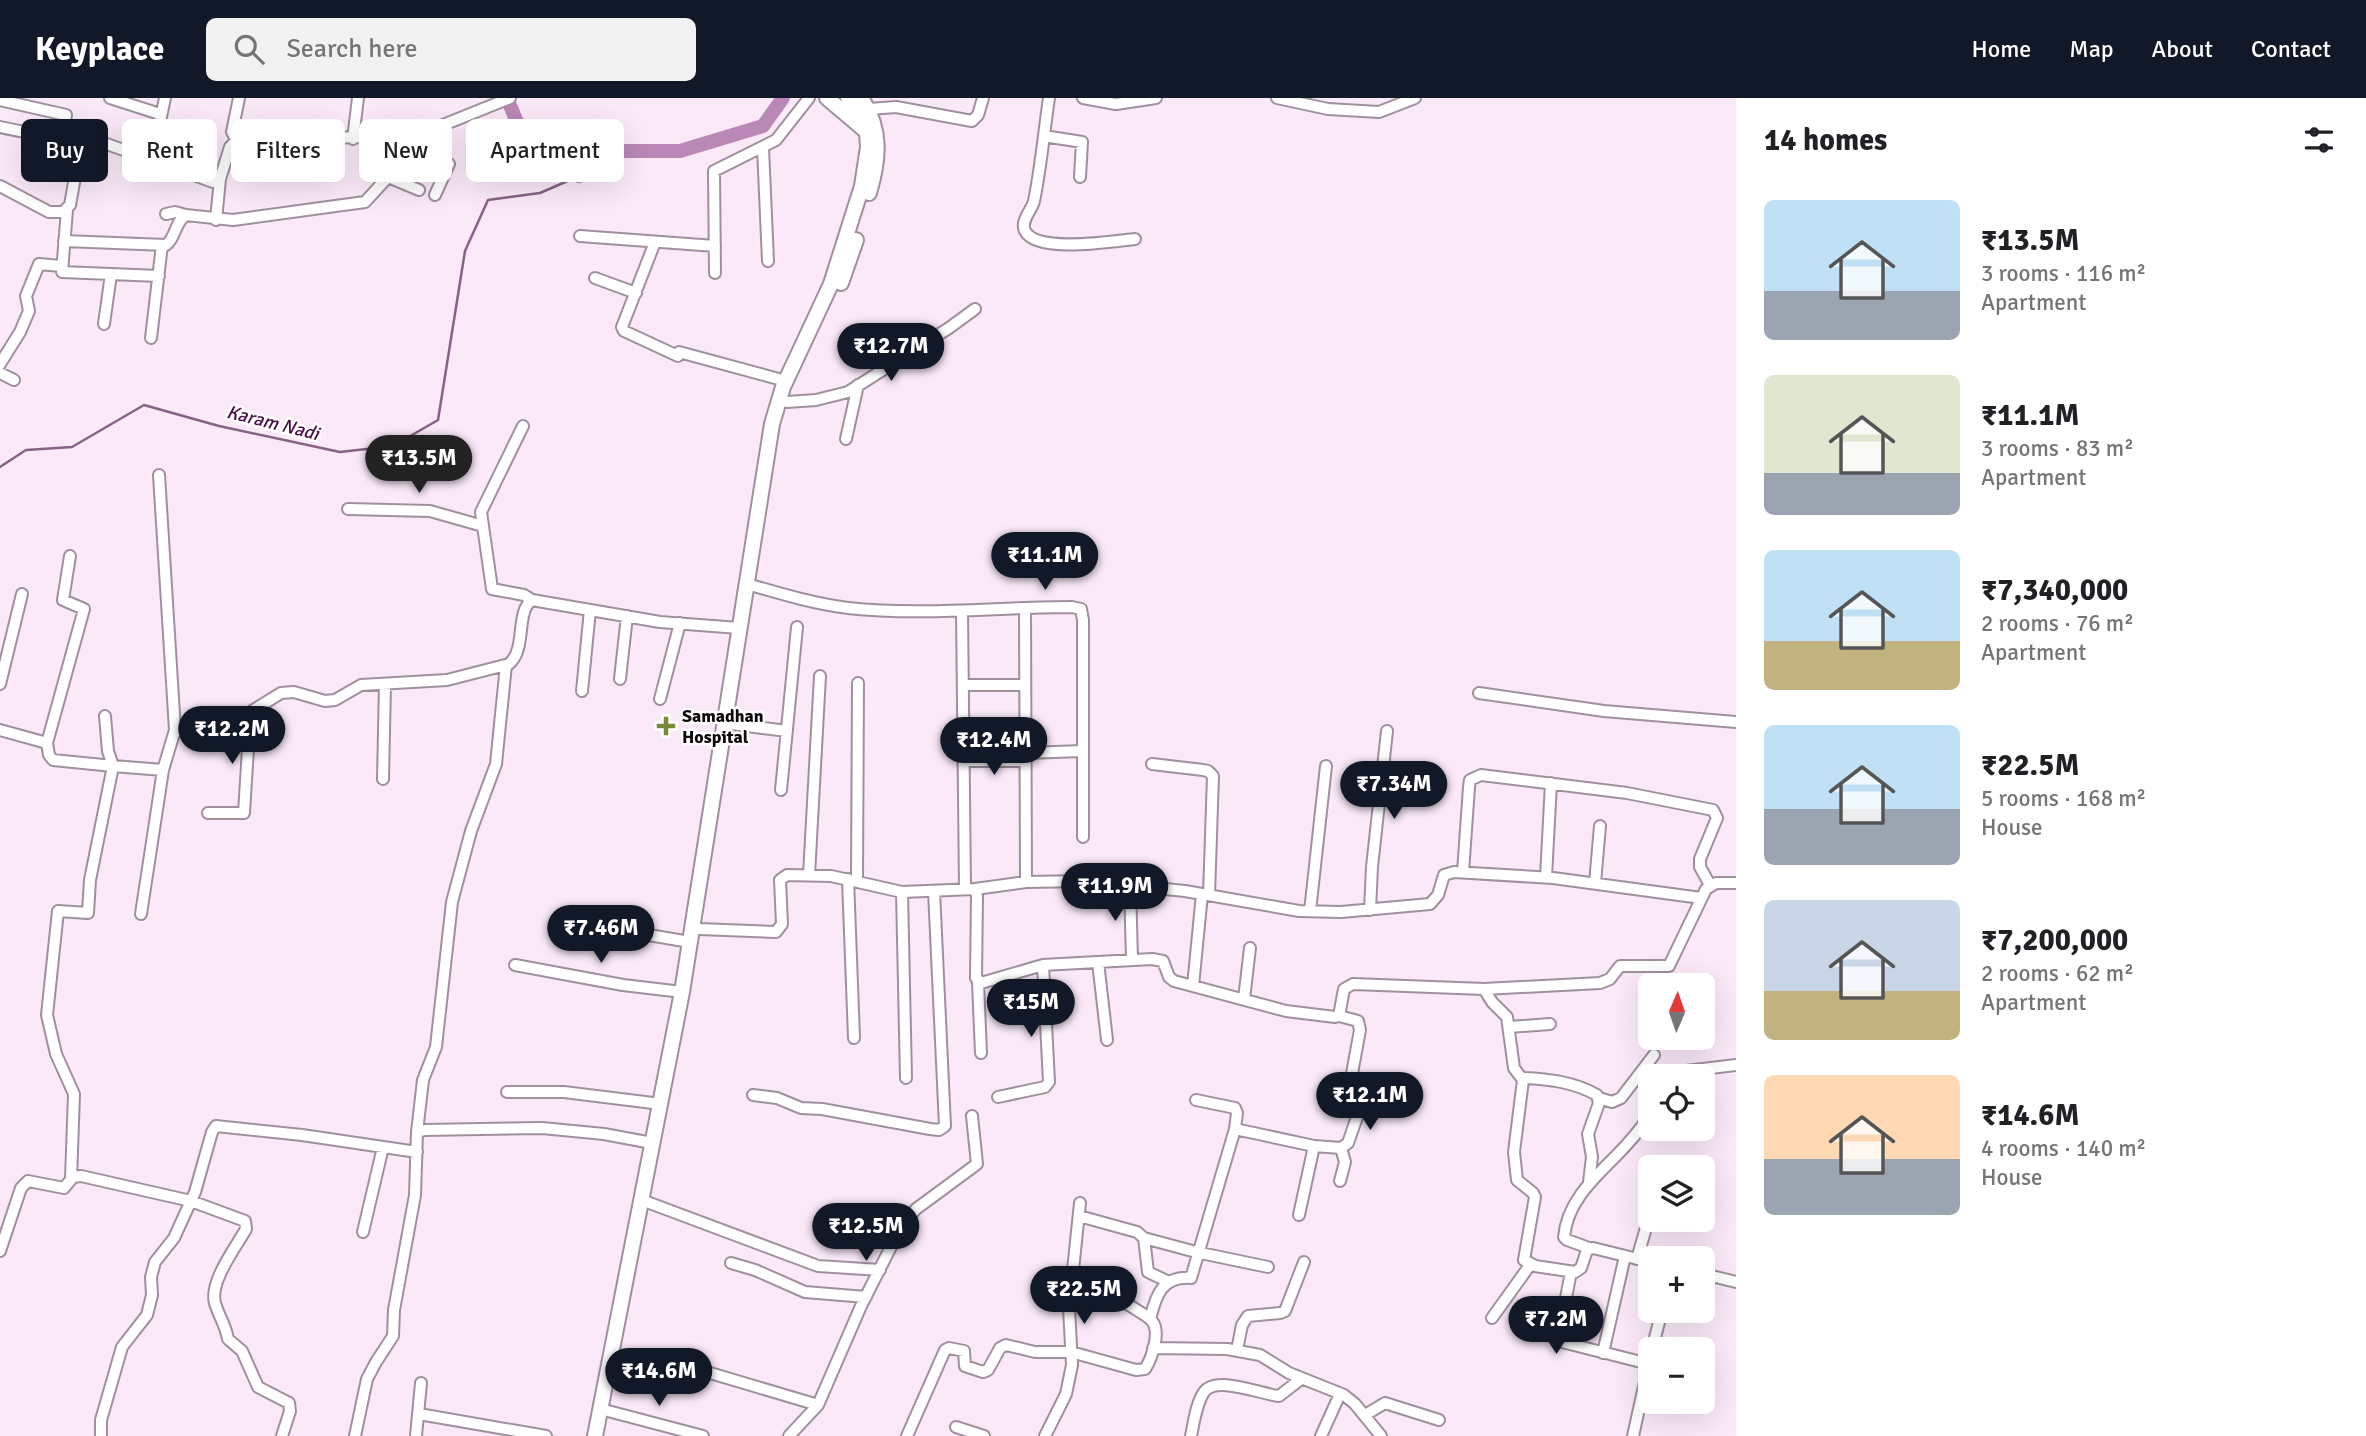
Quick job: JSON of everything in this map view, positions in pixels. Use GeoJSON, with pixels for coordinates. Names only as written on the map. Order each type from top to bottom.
{"type":"FeatureCollection","features":[{"type":"Feature","properties":{"kind":"main road"},"geometry":{"type":"LineString","coordinates":[[827,98],[871,143]]}},
{"type":"Feature","properties":{"kind":"main road"},"geometry":{"type":"LineString","coordinates":[[603,1436],[699,929],[775,447],[787,402],[848,265],[871,189],[871,143],[859,113],[848,98]]}},
{"type":"Feature","properties":{"kind":"main road"},"geometry":{"type":"LineString","coordinates":[[595,1436],[660,1104],[670,1080],[770,433],[776,406],[786,381],[831,284],[862,186],[876,128],[863,101]]}},
{"type":"Feature","properties":{"kind":"street"},"geometry":{"type":"LineString","coordinates":[[110,98],[160,114]]}},
{"type":"Feature","properties":{"kind":"street"},"geometry":{"type":"LineString","coordinates":[[159,119],[165,98]]}},
{"type":"Feature","properties":{"kind":"street"},"geometry":{"type":"LineString","coordinates":[[234,119],[239,98]]}},
{"type":"Feature","properties":{"kind":"street"},"geometry":{"type":"LineString","coordinates":[[353,139],[358,98]]}},
{"type":"Feature","properties":{"kind":"street"},"geometry":{"type":"LineString","coordinates":[[475,98],[481,111]]}},
{"type":"Feature","properties":{"kind":"street"},"geometry":{"type":"LineString","coordinates":[[452,122],[510,98]]}},
{"type":"Feature","properties":{"kind":"street"},"geometry":{"type":"LineString","coordinates":[[715,273],[714,171],[776,140],[810,98]]}},
{"type":"Feature","properties":{"kind":"street"},"geometry":{"type":"LineString","coordinates":[[863,101],[972,121],[978,115],[983,98]]}},
{"type":"Feature","properties":{"kind":"street"},"geometry":{"type":"LineString","coordinates":[[1049,98],[1033,203],[1023,226],[1028,235],[1066,246],[1135,239]]}},
{"type":"Feature","properties":{"kind":"street"},"geometry":{"type":"LineString","coordinates":[[1083,98],[1123,101],[1156,98]]}},
{"type":"Feature","properties":{"kind":"street"},"geometry":{"type":"LineString","coordinates":[[1276,98],[1328,109],[1379,112],[1415,98]]}},
{"type":"Feature","properties":{"kind":"street"},"geometry":{"type":"LineString","coordinates":[[0,100],[66,114],[65,119]]}},
{"type":"Feature","properties":{"kind":"street"},"geometry":{"type":"LineString","coordinates":[[0,127],[21,131]]}},
{"type":"Feature","properties":{"kind":"street"},"geometry":{"type":"LineString","coordinates":[[1044,135],[1082,142],[1080,177]]}},
{"type":"Feature","properties":{"kind":"street"},"geometry":{"type":"LineString","coordinates":[[345,139],[359,139]]}},
{"type":"Feature","properties":{"kind":"street"},"geometry":{"type":"LineString","coordinates":[[216,220],[220,179],[231,146]]}},
{"type":"Feature","properties":{"kind":"street"},"geometry":{"type":"LineString","coordinates":[[763,148],[768,261]]}},
{"type":"Feature","properties":{"kind":"street"},"geometry":{"type":"LineString","coordinates":[[73,182],[67,210],[61,266],[63,272],[159,276]]}},
{"type":"Feature","properties":{"kind":"street"},"geometry":{"type":"LineString","coordinates":[[166,214],[175,212],[216,220],[233,220],[361,203],[369,199],[384,182]]}},
{"type":"Feature","properties":{"kind":"street"},"geometry":{"type":"LineString","coordinates":[[400,182],[419,190]]}},
{"type":"Feature","properties":{"kind":"street"},"geometry":{"type":"LineString","coordinates":[[435,195],[441,182]]}},
{"type":"Feature","properties":{"kind":"street"},"geometry":{"type":"LineString","coordinates":[[0,186],[49,212],[67,210]]}},
{"type":"Feature","properties":{"kind":"street"},"geometry":{"type":"LineString","coordinates":[[64,241],[162,245],[170,243],[181,218],[186,215]]}},
{"type":"Feature","properties":{"kind":"street"},"geometry":{"type":"LineString","coordinates":[[580,236],[715,246]]}},
{"type":"Feature","properties":{"kind":"street"},"geometry":{"type":"LineString","coordinates":[[655,242],[623,329],[678,354],[786,381]]}},
{"type":"Feature","properties":{"kind":"street"},"geometry":{"type":"LineString","coordinates":[[151,338],[162,245]]}},
{"type":"Feature","properties":{"kind":"street"},"geometry":{"type":"LineString","coordinates":[[0,364],[20,332],[29,311],[26,296],[39,264],[61,266]]}},
{"type":"Feature","properties":{"kind":"street"},"geometry":{"type":"LineString","coordinates":[[104,324],[111,274]]}},
{"type":"Feature","properties":{"kind":"street"},"geometry":{"type":"LineString","coordinates":[[595,278],[636,293]]}},
{"type":"Feature","properties":{"kind":"street"},"geometry":{"type":"LineString","coordinates":[[787,402],[838,396],[949,328],[975,309]]}},
{"type":"Feature","properties":{"kind":"street"},"geometry":{"type":"LineString","coordinates":[[0,373],[14,380]]}},
{"type":"Feature","properties":{"kind":"street"},"geometry":{"type":"LineString","coordinates":[[846,439],[858,385]]}},
{"type":"Feature","properties":{"kind":"street"},"geometry":{"type":"LineString","coordinates":[[523,426],[481,509],[492,589],[524,595],[532,600],[627,616],[680,624],[739,628]]}},
{"type":"Feature","properties":{"kind":"street"},"geometry":{"type":"LineString","coordinates":[[142,914],[163,770],[175,730],[159,475]]}},
{"type":"Feature","properties":{"kind":"street"},"geometry":{"type":"LineString","coordinates":[[348,509],[430,511],[483,526]]}},
{"type":"Feature","properties":{"kind":"street"},"geometry":{"type":"LineString","coordinates":[[70,556],[63,600],[84,610],[47,743],[49,755],[53,760],[163,770]]}},
{"type":"Feature","properties":{"kind":"street"},"geometry":{"type":"LineString","coordinates":[[754,586],[844,608],[961,611],[1072,607],[1081,609],[1083,837]]}},
{"type":"Feature","properties":{"kind":"street"},"geometry":{"type":"LineString","coordinates":[[0,684],[22,594]]}},
{"type":"Feature","properties":{"kind":"street"},"geometry":{"type":"LineString","coordinates":[[175,730],[229,737],[239,731],[250,713],[281,693],[294,692],[330,701],[340,699],[359,686],[447,680],[506,665],[516,657],[526,608],[532,600]]}},
{"type":"Feature","properties":{"kind":"street"},"geometry":{"type":"LineString","coordinates":[[1025,608],[1026,882]]}},
{"type":"Feature","properties":{"kind":"street"},"geometry":{"type":"LineString","coordinates":[[582,691],[590,610]]}},
{"type":"Feature","properties":{"kind":"street"},"geometry":{"type":"LineString","coordinates":[[961,611],[964,761],[970,888],[977,896],[975,964],[981,1053]]}},
{"type":"Feature","properties":{"kind":"street"},"geometry":{"type":"LineString","coordinates":[[620,679],[627,616]]}},
{"type":"Feature","properties":{"kind":"street"},"geometry":{"type":"LineString","coordinates":[[660,699],[680,624]]}},
{"type":"Feature","properties":{"kind":"street"},"geometry":{"type":"LineString","coordinates":[[781,790],[797,627]]}},
{"type":"Feature","properties":{"kind":"street"},"geometry":{"type":"LineString","coordinates":[[355,1436],[367,1380],[393,1336],[394,1310],[415,1195],[417,1132],[423,1080],[436,1047],[449,919],[471,831],[496,764],[506,665]]}},
{"type":"Feature","properties":{"kind":"street"},"geometry":{"type":"LineString","coordinates":[[809,875],[820,676]]}},
{"type":"Feature","properties":{"kind":"street"},"geometry":{"type":"LineString","coordinates":[[854,1038],[852,880],[858,683]]}},
{"type":"Feature","properties":{"kind":"street"},"geometry":{"type":"LineString","coordinates":[[383,779],[385,684]]}},
{"type":"Feature","properties":{"kind":"street"},"geometry":{"type":"LineString","coordinates":[[962,685],[1025,685]]}},
{"type":"Feature","properties":{"kind":"street"},"geometry":{"type":"LineString","coordinates":[[1479,693],[1591,709],[1736,722]]}},
{"type":"Feature","properties":{"kind":"street"},"geometry":{"type":"LineString","coordinates":[[208,813],[244,813],[250,713]]}},
{"type":"Feature","properties":{"kind":"street"},"geometry":{"type":"LineString","coordinates":[[71,1179],[74,1094],[56,1054],[47,1015],[58,911],[88,912],[90,880],[113,766],[107,751],[105,716]]}},
{"type":"Feature","properties":{"kind":"street"},"geometry":{"type":"LineString","coordinates":[[731,724],[787,732]]}},
{"type":"Feature","properties":{"kind":"street"},"geometry":{"type":"LineString","coordinates":[[0,730],[47,743]]}},
{"type":"Feature","properties":{"kind":"street"},"geometry":{"type":"LineString","coordinates":[[1370,910],[1371,876],[1387,731]]}},
{"type":"Feature","properties":{"kind":"street"},"geometry":{"type":"LineString","coordinates":[[964,761],[1083,751]]}},
{"type":"Feature","properties":{"kind":"street"},"geometry":{"type":"LineString","coordinates":[[1152,764],[1203,770],[1213,776],[1205,895],[1193,986]]}},
{"type":"Feature","properties":{"kind":"street"},"geometry":{"type":"LineString","coordinates":[[1310,911],[1326,766]]}},
{"type":"Feature","properties":{"kind":"street"},"geometry":{"type":"LineString","coordinates":[[1463,873],[1470,780],[1481,775],[1627,793],[1713,810],[1717,818],[1700,859],[1700,867],[1710,885]]}},
{"type":"Feature","properties":{"kind":"street"},"geometry":{"type":"LineString","coordinates":[[1546,877],[1551,783]]}},
{"type":"Feature","properties":{"kind":"street"},"geometry":{"type":"LineString","coordinates":[[1595,883],[1600,826]]}},
{"type":"Feature","properties":{"kind":"street"},"geometry":{"type":"LineString","coordinates":[[699,929],[776,932],[782,924],[780,880],[787,875],[852,880],[902,892],[1026,882],[1076,881],[1205,895],[1310,911],[1341,912],[1430,904],[1438,895],[1444,875],[1454,872],[1546,877],[1701,898]]}},
{"type":"Feature","properties":{"kind":"street"},"geometry":{"type":"LineString","coordinates":[[1710,885],[1736,883]]}},
{"type":"Feature","properties":{"kind":"street"},"geometry":{"type":"LineString","coordinates":[[1339,1016],[1344,989],[1353,984],[1484,989],[1600,983],[1610,979],[1620,966],[1669,966],[1701,898],[1710,885]]}},
{"type":"Feature","properties":{"kind":"street"},"geometry":{"type":"LineString","coordinates":[[1130,886],[1132,960]]}},
{"type":"Feature","properties":{"kind":"street"},"geometry":{"type":"LineString","coordinates":[[753,1095],[777,1097],[801,1108],[822,1109],[930,1129],[939,1130],[945,1126],[934,891]]}},
{"type":"Feature","properties":{"kind":"street"},"geometry":{"type":"LineString","coordinates":[[902,892],[906,1078]]}},
{"type":"Feature","properties":{"kind":"street"},"geometry":{"type":"LineString","coordinates":[[584,924],[690,942]]}},
{"type":"Feature","properties":{"kind":"street"},"geometry":{"type":"LineString","coordinates":[[1244,999],[1250,948]]}},
{"type":"Feature","properties":{"kind":"street"},"geometry":{"type":"LineString","coordinates":[[978,982],[990,982],[1043,965],[1152,959],[1163,961],[1169,977],[1174,981],[1286,1011],[1327,1017],[1339,1016],[1358,1021],[1360,1030],[1349,1090],[1356,1107],[1356,1124],[1348,1143],[1341,1148],[1314,1146],[1235,1129]]}},
{"type":"Feature","properties":{"kind":"street"},"geometry":{"type":"LineString","coordinates":[[1098,962],[1107,1040]]}},
{"type":"Feature","properties":{"kind":"street"},"geometry":{"type":"LineString","coordinates":[[515,965],[623,985],[682,992]]}},
{"type":"Feature","properties":{"kind":"street"},"geometry":{"type":"LineString","coordinates":[[998,1097],[1045,1087],[1049,1083],[1043,965]]}},
{"type":"Feature","properties":{"kind":"street"},"geometry":{"type":"LineString","coordinates":[[1484,989],[1507,1017],[1520,1074],[1515,1161],[1517,1180],[1535,1197],[1524,1260],[1531,1265],[1579,1271],[1589,1248]]}},
{"type":"Feature","properties":{"kind":"street"},"geometry":{"type":"LineString","coordinates":[[1509,1027],[1550,1024]]}},
{"type":"Feature","properties":{"kind":"street"},"geometry":{"type":"LineString","coordinates":[[1520,1074],[1585,1088],[1599,1098],[1612,1102],[1621,1098],[1654,1055]]}},
{"type":"Feature","properties":{"kind":"street"},"geometry":{"type":"LineString","coordinates":[[1715,1068],[1736,1065]]}},
{"type":"Feature","properties":{"kind":"street"},"geometry":{"type":"LineString","coordinates":[[507,1092],[564,1092],[660,1104]]}},
{"type":"Feature","properties":{"kind":"street"},"geometry":{"type":"LineString","coordinates":[[1589,1182],[1592,1157],[1588,1134],[1599,1098]]}},
{"type":"Feature","properties":{"kind":"street"},"geometry":{"type":"LineString","coordinates":[[1150,1319],[1158,1294],[1169,1282],[1178,1277],[1191,1278],[1235,1129],[1235,1108],[1196,1100]]}},
{"type":"Feature","properties":{"kind":"street"},"geometry":{"type":"LineString","coordinates":[[789,1436],[817,1405],[900,1229],[916,1209],[977,1164],[972,1116]]}},
{"type":"Feature","properties":{"kind":"street"},"geometry":{"type":"LineString","coordinates":[[101,1436],[100,1420],[122,1347],[147,1315],[155,1262],[174,1238],[191,1201],[212,1132],[219,1125],[417,1152]]}},
{"type":"Feature","properties":{"kind":"street"},"geometry":{"type":"LineString","coordinates":[[417,1132],[520,1126],[604,1134],[652,1143]]}},
{"type":"Feature","properties":{"kind":"street"},"geometry":{"type":"LineString","coordinates":[[1638,1129],[1578,1196],[1564,1235],[1567,1240],[1589,1248],[1637,1259],[1645,1232]]}},
{"type":"Feature","properties":{"kind":"street"},"geometry":{"type":"LineString","coordinates":[[1299,1215],[1314,1146]]}},
{"type":"Feature","properties":{"kind":"street"},"geometry":{"type":"LineString","coordinates":[[363,1232],[383,1147]]}},
{"type":"Feature","properties":{"kind":"street"},"geometry":{"type":"LineString","coordinates":[[1340,1181],[1345,1162],[1341,1148]]}},
{"type":"Feature","properties":{"kind":"street"},"geometry":{"type":"LineString","coordinates":[[0,1251],[24,1183],[28,1181],[62,1188],[71,1179],[81,1176],[191,1201],[246,1223],[246,1229],[216,1283],[215,1301],[226,1324],[228,1339],[242,1351],[258,1387],[289,1403],[290,1411],[282,1436]]}},
{"type":"Feature","properties":{"kind":"street"},"geometry":{"type":"LineString","coordinates":[[648,1202],[818,1266],[880,1270]]}},
{"type":"Feature","properties":{"kind":"street"},"geometry":{"type":"LineString","coordinates":[[1045,1436],[1066,1394],[1072,1365],[1069,1308],[1080,1203]]}},
{"type":"Feature","properties":{"kind":"street"},"geometry":{"type":"LineString","coordinates":[[1079,1216],[1137,1231],[1144,1238],[1268,1267]]}},
{"type":"Feature","properties":{"kind":"street"},"geometry":{"type":"LineString","coordinates":[[1144,1238],[1148,1272],[1169,1282]]}},
{"type":"Feature","properties":{"kind":"street"},"geometry":{"type":"LineString","coordinates":[[1603,1353],[1625,1256]]}},
{"type":"Feature","properties":{"kind":"street"},"geometry":{"type":"LineString","coordinates":[[731,1262],[805,1292],[866,1297]]}},
{"type":"Feature","properties":{"kind":"street"},"geometry":{"type":"LineString","coordinates":[[1237,1350],[1242,1325],[1248,1316],[1285,1311],[1304,1262]]}},
{"type":"Feature","properties":{"kind":"street"},"geometry":{"type":"LineString","coordinates":[[1492,1318],[1531,1265]]}},
{"type":"Feature","properties":{"kind":"street"},"geometry":{"type":"LineString","coordinates":[[1571,1272],[1560,1339],[1565,1343],[1603,1353],[1638,1359]]}},
{"type":"Feature","properties":{"kind":"street"},"geometry":{"type":"LineString","coordinates":[[1715,1277],[1736,1282]]}},
{"type":"Feature","properties":{"kind":"street"},"geometry":{"type":"LineString","coordinates":[[907,1436],[947,1348],[964,1351],[965,1366],[983,1372],[988,1370],[1003,1346],[1035,1353],[1071,1352],[1141,1370],[1147,1366],[1156,1335],[1154,1323],[1129,1305],[1125,1280]]}},
{"type":"Feature","properties":{"kind":"street"},"geometry":{"type":"LineString","coordinates":[[1153,1348],[1237,1350],[1260,1355],[1301,1379],[1340,1394],[1355,1404],[1377,1434]]}},
{"type":"Feature","properties":{"kind":"street"},"geometry":{"type":"LineString","coordinates":[[653,1356],[817,1405]]}},
{"type":"Feature","properties":{"kind":"street"},"geometry":{"type":"LineString","coordinates":[[1191,1436],[1198,1406],[1204,1392],[1210,1387],[1223,1384],[1279,1396],[1301,1379]]}},
{"type":"Feature","properties":{"kind":"street"},"geometry":{"type":"LineString","coordinates":[[416,1436],[421,1383]]}},
{"type":"Feature","properties":{"kind":"street"},"geometry":{"type":"LineString","coordinates":[[1321,1436],[1340,1394]]}},
{"type":"Feature","properties":{"kind":"street"},"geometry":{"type":"LineString","coordinates":[[1365,1415],[1385,1403],[1439,1420]]}},
{"type":"Feature","properties":{"kind":"street"},"geometry":{"type":"LineString","coordinates":[[608,1411],[703,1436]]}},
{"type":"Feature","properties":{"kind":"street"},"geometry":{"type":"LineString","coordinates":[[1633,1436],[1638,1414]]}},
{"type":"Feature","properties":{"kind":"street"},"geometry":{"type":"LineString","coordinates":[[419,1415],[546,1436]]}},
{"type":"Feature","properties":{"kind":"street"},"geometry":{"type":"LineString","coordinates":[[956,1427],[984,1436]]}},
{"type":"Feature","properties":{"kind":"waterway"},"geometry":{"type":"LineString","coordinates":[[507,98],[519,127],[579,176],[619,151],[680,151],[763,126],[783,98]]}},
{"type":"Feature","properties":{"kind":"waterway","name":"Karam Nadi"},"geometry":{"type":"LineString","coordinates":[[0,467],[26,450],[72,447],[144,405],[219,426],[340,452],[393,446],[438,420],[465,251],[488,200],[540,193],[565,182]]}},
{"type":"Feature","properties":{"kind":"place","name":"Samadhan Hospital"},"geometry":{"type":"Point","coordinates":[666,726]}}]}
